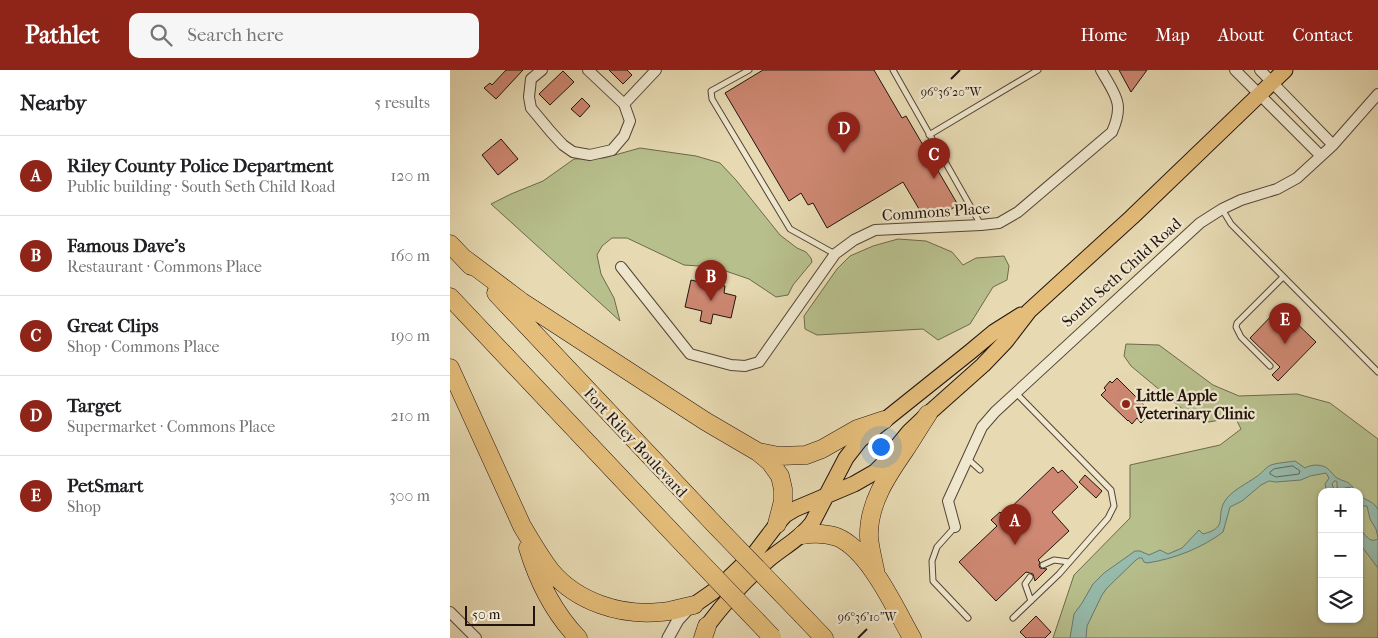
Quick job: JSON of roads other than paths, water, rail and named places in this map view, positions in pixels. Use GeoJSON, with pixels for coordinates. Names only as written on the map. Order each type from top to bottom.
{"type":"FeatureCollection","features":[{"type":"Feature","properties":{"kind":"highway","name":"Fort Riley Boulevard"},"geometry":{"type":"LineString","coordinates":[[450,244],[824,638]]}},
{"type":"Feature","properties":{"kind":"highway"},"geometry":{"type":"LineString","coordinates":[[465,259],[522,302],[705,421],[758,452],[770,462],[780,476],[783,489],[783,501],[777,524]]}},
{"type":"Feature","properties":{"kind":"highway"},"geometry":{"type":"LineString","coordinates":[[450,297],[773,637]]}},
{"type":"Feature","properties":{"kind":"highway"},"geometry":{"type":"LineString","coordinates":[[450,368],[522,526],[552,572],[565,584],[598,604],[633,613],[662,612],[694,605]]}},
{"type":"Feature","properties":{"kind":"highway"},"geometry":{"type":"LineString","coordinates":[[876,575],[869,536],[875,502],[889,473],[928,414]]}},
{"type":"Feature","properties":{"kind":"highway"},"geometry":{"type":"LineString","coordinates":[[758,452],[779,456],[806,455],[822,450],[857,430],[884,420]]}},
{"type":"Feature","properties":{"kind":"highway"},"geometry":{"type":"LineString","coordinates":[[522,526],[535,570],[552,603],[578,638]]}},
{"type":"Feature","properties":{"kind":"highway"},"geometry":{"type":"LineString","coordinates":[[802,534],[825,534],[837,537],[850,544],[876,575],[912,638]]}},
{"type":"Feature","properties":{"kind":"main road","name":"South Seth Child Road"},"geometry":{"type":"LineString","coordinates":[[694,605],[714,591],[755,553],[786,515],[795,509],[854,484],[875,472],[909,432],[1006,342],[1029,311],[1132,217],[1285,70]]}},
{"type":"Feature","properties":{"kind":"main road","name":"South Seth Child Road"},"geometry":{"type":"LineString","coordinates":[[705,632],[722,607],[748,579],[767,561],[802,534],[812,523],[852,449],[860,440],[994,332],[1029,311]]}},
{"type":"Feature","properties":{"kind":"street"},"geometry":{"type":"LineString","coordinates":[[542,70],[531,79],[529,97],[531,108],[563,145],[573,152],[590,155],[612,150],[624,136],[630,121],[624,104],[588,70]]}},
{"type":"Feature","properties":{"kind":"street"},"geometry":{"type":"LineString","coordinates":[[624,104],[656,70]]}},
{"type":"Feature","properties":{"kind":"street","name":"Commons Place"},"geometry":{"type":"LineString","coordinates":[[620,267],[690,354],[731,365],[745,366],[759,362],[835,254],[854,240],[875,230],[998,223],[1018,212],[1112,132],[1118,118],[1118,102],[1102,70]]}},
{"type":"Feature","properties":{"kind":"street"},"geometry":{"type":"LineString","coordinates":[[1235,70],[1320,156]]}},
{"type":"Feature","properties":{"kind":"street"},"geometry":{"type":"LineString","coordinates":[[1260,70],[1333,145]]}},
{"type":"Feature","properties":{"kind":"street","name":"South Seth Child Road"},"geometry":{"type":"LineString","coordinates":[[955,527],[948,501],[982,427],[995,412],[1200,223],[1240,200],[1276,190],[1296,178],[1333,145],[1378,94]]}},
{"type":"Feature","properties":{"kind":"street","name":"South Seth Child Road"},"geometry":{"type":"LineString","coordinates":[[668,638],[678,620],[694,605]]}},
{"type":"Feature","properties":{"kind":"street"},"geometry":{"type":"LineString","coordinates":[[450,612],[476,638]]}},
{"type":"Feature","properties":{"kind":"street","name":"South Seth Child Road"},"geometry":{"type":"LineString","coordinates":[[692,638],[702,631],[705,632]]}},
{"type":"Feature","properties":{"kind":"lane"},"geometry":{"type":"LineString","coordinates":[[749,70],[711,91],[712,99],[790,229],[835,254]]}},
{"type":"Feature","properties":{"kind":"lane"},"geometry":{"type":"LineString","coordinates":[[892,70],[980,225]]}},
{"type":"Feature","properties":{"kind":"lane"},"geometry":{"type":"LineString","coordinates":[[929,135],[1038,70]]}},
{"type":"Feature","properties":{"kind":"lane"},"geometry":{"type":"LineString","coordinates":[[1222,209],[1230,224],[1378,372]]}},
{"type":"Feature","properties":{"kind":"lane"},"geometry":{"type":"LineString","coordinates":[[1270,366],[1241,337],[1236,327],[1241,319],[1283,277]]}},
{"type":"Feature","properties":{"kind":"lane"},"geometry":{"type":"LineString","coordinates":[[1013,618],[1059,574],[1108,518],[1114,506],[1111,490],[1015,393]]}},
{"type":"Feature","properties":{"kind":"lane"},"geometry":{"type":"LineString","coordinates":[[968,458],[980,470]]}},
{"type":"Feature","properties":{"kind":"lane"},"geometry":{"type":"LineString","coordinates":[[955,527],[937,547],[932,561],[933,581],[968,618]]}},
{"type":"Feature","properties":{"kind":"lane"},"geometry":{"type":"LineString","coordinates":[[1043,565],[1054,560],[1069,562]]}},
{"type":"Feature","properties":{"kind":"lane"},"geometry":{"type":"LineString","coordinates":[[1030,577],[1026,584],[1030,601]]}},
{"type":"Feature","properties":{"kind":"water"},"geometry":{"type":"Polygon","coordinates":[[[1295,461],[1305,468],[1317,465],[1326,467],[1337,478],[1353,488],[1337,488],[1337,482],[1334,481],[1332,484],[1334,488],[1326,488],[1325,484],[1329,478],[1326,473],[1301,480],[1269,481],[1261,485],[1242,501],[1230,507],[1223,532],[1206,543],[1167,559],[1147,563],[1142,558],[1136,560],[1102,595],[1087,626],[1086,638],[1070,638],[1074,614],[1093,584],[1104,573],[1135,551],[1149,555],[1160,550],[1168,554],[1182,548],[1199,530],[1203,534],[1217,528],[1223,504],[1227,498],[1258,476],[1267,467],[1295,461]]]}},
{"type":"Feature","properties":{"kind":"water"},"geometry":{"type":"Polygon","coordinates":[[[1363,498],[1377,507],[1378,538],[1376,529],[1370,519],[1367,506],[1363,506],[1363,498]]]}},
{"type":"Feature","properties":{"kind":"water"},"geometry":{"type":"Polygon","coordinates":[[[1363,532],[1372,540],[1378,539],[1378,568],[1363,548],[1363,532]]]}},
{"type":"Feature","properties":{"kind":"place","name":"Target"},"geometry":{"type":"Point","coordinates":[844,153]}},
{"type":"Feature","properties":{"kind":"place","name":"Great Clips"},"geometry":{"type":"Point","coordinates":[934,179]}},
{"type":"Feature","properties":{"kind":"place","name":"Famous Dave's"},"geometry":{"type":"Point","coordinates":[711,301]}},
{"type":"Feature","properties":{"kind":"place","name":"PetSmart"},"geometry":{"type":"Point","coordinates":[1285,344]}},
{"type":"Feature","properties":{"kind":"place","name":"Little Apple Veterinary Clinic"},"geometry":{"type":"Point","coordinates":[1126,404]}},
{"type":"Feature","properties":{"kind":"place","name":"Riley County Police Department"},"geometry":{"type":"Point","coordinates":[1015,545]}}]}
